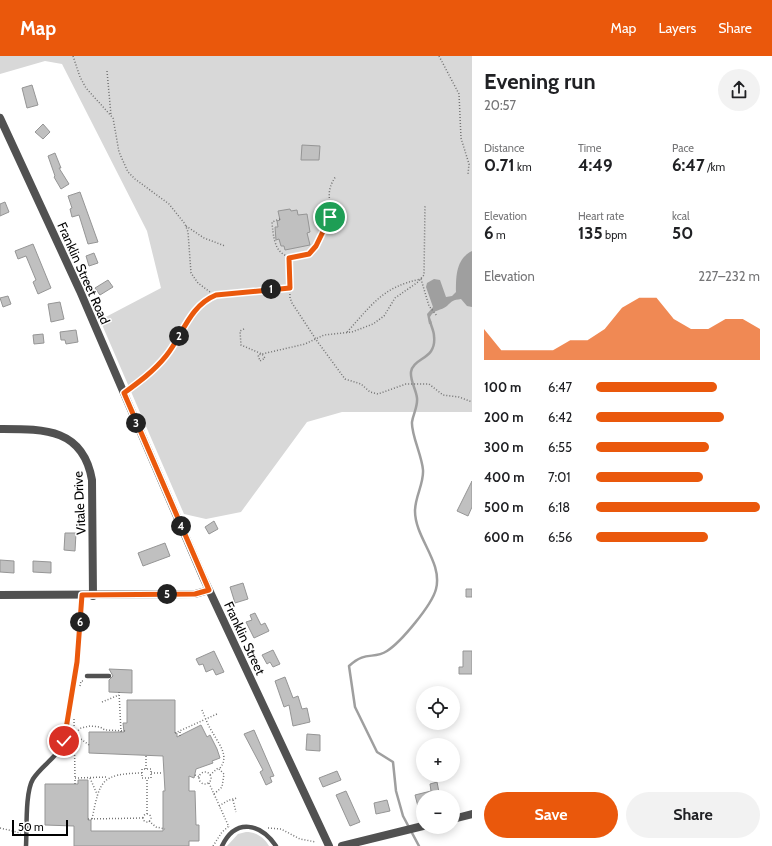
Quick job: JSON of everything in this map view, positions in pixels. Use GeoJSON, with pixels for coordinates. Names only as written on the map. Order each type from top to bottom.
{"type":"FeatureCollection","features":[{"type":"Feature","properties":{"kind":"street","name":"Franklin Street Road"},"geometry":{"type":"LineString","coordinates":[[0,118],[76,284],[143,438]]}},
{"type":"Feature","properties":{"kind":"street","name":"Vitale Drive"},"geometry":{"type":"LineString","coordinates":[[0,429],[51,431],[65,437],[84,454],[90,466],[92,480],[93,596]]}},
{"type":"Feature","properties":{"kind":"street","name":"Franklin Street"},"geometry":{"type":"LineString","coordinates":[[143,438],[209,590],[329,846]]}},
{"type":"Feature","properties":{"kind":"street"},"geometry":{"type":"LineString","coordinates":[[0,595],[93,596],[195,594],[209,590]]}},
{"type":"Feature","properties":{"kind":"street"},"geometry":{"type":"LineString","coordinates":[[460,817],[472,814]]}},
{"type":"Feature","properties":{"kind":"street"},"geometry":{"type":"LineString","coordinates":[[342,846],[416,828]]}},
{"type":"Feature","properties":{"kind":"lane"},"geometry":{"type":"LineString","coordinates":[[124,393],[158,366],[167,355],[195,309],[215,295],[273,288]]}},
{"type":"Feature","properties":{"kind":"lane"},"geometry":{"type":"LineString","coordinates":[[26,846],[29,791],[31,785],[34,779],[61,750],[64,741],[77,662],[82,595]]}},
{"type":"Feature","properties":{"kind":"lane"},"geometry":{"type":"LineString","coordinates":[[86,678],[109,676]]}},
{"type":"Feature","properties":{"kind":"lane"},"geometry":{"type":"LineString","coordinates":[[222,846],[232,833],[247,827],[256,828],[264,832],[276,846]]}},
{"type":"Feature","properties":{"kind":"path"},"geometry":{"type":"LineString","coordinates":[[73,56],[80,77],[86,88],[111,115]]}},
{"type":"Feature","properties":{"kind":"path"},"geometry":{"type":"LineString","coordinates":[[438,56],[459,94],[459,119],[463,147],[469,164],[468,174]]}},
{"type":"Feature","properties":{"kind":"path"},"geometry":{"type":"LineString","coordinates":[[107,71],[111,115],[119,152],[128,172],[135,179],[169,204],[184,224],[188,232],[191,273],[198,283],[215,295]]}},
{"type":"Feature","properties":{"kind":"path"},"geometry":{"type":"LineString","coordinates":[[280,219],[272,222],[276,246],[285,257],[289,258],[309,254],[316,246],[330,217],[329,190],[336,176]]}},
{"type":"Feature","properties":{"kind":"path"},"geometry":{"type":"LineString","coordinates":[[244,329],[240,331],[241,345],[262,354],[305,344],[324,335],[347,333],[363,328],[380,319],[395,298],[421,279],[426,271],[425,206]]}},
{"type":"Feature","properties":{"kind":"path"},"geometry":{"type":"LineString","coordinates":[[184,224],[200,236],[225,246]]}},
{"type":"Feature","properties":{"kind":"path"},"geometry":{"type":"LineString","coordinates":[[289,258],[292,303],[315,339],[342,376],[348,380],[361,384],[370,392],[378,394],[406,384],[429,384],[443,395],[459,397],[472,402]]}},
{"type":"Feature","properties":{"kind":"path"},"geometry":{"type":"LineString","coordinates":[[421,279],[429,306],[437,316]]}},
{"type":"Feature","properties":{"kind":"path"},"geometry":{"type":"LineString","coordinates":[[347,333],[364,313],[390,289],[421,279]]}},
{"type":"Feature","properties":{"kind":"path"},"geometry":{"type":"LineString","coordinates":[[273,288],[290,288]]}},
{"type":"Feature","properties":{"kind":"path"},"geometry":{"type":"LineString","coordinates":[[80,687],[81,680],[86,678]]}},
{"type":"Feature","properties":{"kind":"path"},"geometry":{"type":"LineString","coordinates":[[102,702],[119,694],[123,726],[122,731]]}},
{"type":"Feature","properties":{"kind":"path"},"geometry":{"type":"LineString","coordinates":[[202,710],[221,745],[223,761],[220,768],[210,775]]}},
{"type":"Feature","properties":{"kind":"path"},"geometry":{"type":"LineString","coordinates":[[74,714],[75,784]]}},
{"type":"Feature","properties":{"kind":"path"},"geometry":{"type":"LineString","coordinates":[[175,733],[216,714]]}},
{"type":"Feature","properties":{"kind":"path"},"geometry":{"type":"LineString","coordinates":[[194,724],[196,728]]}},
{"type":"Feature","properties":{"kind":"path"},"geometry":{"type":"LineString","coordinates":[[74,734],[86,727],[100,727],[105,730],[127,731]]}},
{"type":"Feature","properties":{"kind":"path"},"geometry":{"type":"LineString","coordinates":[[100,727],[100,732]]}},
{"type":"Feature","properties":{"kind":"path"},"geometry":{"type":"LineString","coordinates":[[181,730],[184,734]]}},
{"type":"Feature","properties":{"kind":"path"},"geometry":{"type":"LineString","coordinates":[[180,736],[181,730]]}},
{"type":"Feature","properties":{"kind":"path"},"geometry":{"type":"LineString","coordinates":[[74,734],[89,745]]}},
{"type":"Feature","properties":{"kind":"path"},"geometry":{"type":"LineString","coordinates":[[146,756],[146,769]]}},
{"type":"Feature","properties":{"kind":"path"},"geometry":{"type":"LineString","coordinates":[[214,794],[220,790],[224,783],[224,774],[220,768]]}},
{"type":"Feature","properties":{"kind":"path"},"geometry":{"type":"LineString","coordinates":[[142,769],[146,769],[151,769],[151,778],[142,778],[142,769]]}},
{"type":"Feature","properties":{"kind":"path"},"geometry":{"type":"LineString","coordinates":[[200,776],[204,772],[210,775]]}},
{"type":"Feature","properties":{"kind":"path"},"geometry":{"type":"LineString","coordinates":[[75,778],[108,778],[120,774],[142,773]]}},
{"type":"Feature","properties":{"kind":"path"},"geometry":{"type":"LineString","coordinates":[[151,773],[163,774]]}},
{"type":"Feature","properties":{"kind":"path"},"geometry":{"type":"LineString","coordinates":[[195,775],[200,776]]}},
{"type":"Feature","properties":{"kind":"path"},"geometry":{"type":"LineString","coordinates":[[209,783],[212,778],[210,775]]}},
{"type":"Feature","properties":{"kind":"path"},"geometry":{"type":"LineString","coordinates":[[200,776],[203,784],[209,783]]}},
{"type":"Feature","properties":{"kind":"path"},"geometry":{"type":"LineString","coordinates":[[90,778],[98,794]]}},
{"type":"Feature","properties":{"kind":"path"},"geometry":{"type":"LineString","coordinates":[[92,819],[98,794],[108,778]]}},
{"type":"Feature","properties":{"kind":"path"},"geometry":{"type":"LineString","coordinates":[[147,778],[147,814],[151,817],[149,821]]}},
{"type":"Feature","properties":{"kind":"path"},"geometry":{"type":"LineString","coordinates":[[209,783],[229,827]]}},
{"type":"Feature","properties":{"kind":"path"},"geometry":{"type":"LineString","coordinates":[[219,806],[237,798]]}},
{"type":"Feature","properties":{"kind":"path"},"geometry":{"type":"LineString","coordinates":[[233,799],[236,812]]}},
{"type":"Feature","properties":{"kind":"path"},"geometry":{"type":"LineString","coordinates":[[88,819],[143,818],[147,814]]}},
{"type":"Feature","properties":{"kind":"path"},"geometry":{"type":"LineString","coordinates":[[143,818],[145,822],[149,821],[156,827],[165,829]]}},
{"type":"Feature","properties":{"kind":"path"},"geometry":{"type":"LineString","coordinates":[[265,826],[281,829],[306,841],[316,842]]}},
{"type":"Feature","properties":{"kind":"path"},"geometry":{"type":"LineString","coordinates":[[0,828],[15,833],[26,833]]}},
{"type":"Feature","properties":{"kind":"shaded area"},"geometry":{"type":"Polygon","coordinates":[[[0,56],[472,56],[472,412],[342,412],[307,422],[241,512],[206,519],[184,514],[100,320],[161,288],[147,231],[62,64],[45,61],[0,74],[0,56]]]}},
{"type":"Feature","properties":{"kind":"shaded area"},"geometry":{"type":"Polygon","coordinates":[[[472,251],[472,307],[467,306],[461,299],[454,300],[445,308],[432,314],[430,317],[432,324],[429,324],[427,314],[433,307],[426,287],[427,283],[434,279],[440,280],[446,297],[452,296],[456,292],[456,280],[460,263],[467,254],[472,251]]]}},
{"type":"Feature","properties":{"kind":"shaded area"},"geometry":{"type":"Polygon","coordinates":[[[246,832],[259,836],[265,840],[269,846],[227,846],[238,834],[246,832]]]}},
{"type":"Feature","properties":{"kind":"building"},"geometry":{"type":"Polygon","coordinates":[[[32,85],[38,105],[27,108],[22,88],[32,85]]]}},
{"type":"Feature","properties":{"kind":"building"},"geometry":{"type":"Polygon","coordinates":[[[43,124],[50,132],[43,139],[35,132],[43,124]]]}},
{"type":"Feature","properties":{"kind":"building"},"geometry":{"type":"Polygon","coordinates":[[[302,145],[320,146],[319,160],[301,160],[302,145]]]}},
{"type":"Feature","properties":{"kind":"building"},"geometry":{"type":"Polygon","coordinates":[[[55,153],[61,168],[59,168],[69,184],[61,189],[54,177],[55,176],[48,156],[55,153]]]}},
{"type":"Feature","properties":{"kind":"building"},"geometry":{"type":"Polygon","coordinates":[[[80,192],[98,242],[88,244],[79,215],[72,217],[70,209],[72,208],[68,196],[80,192]]]}},
{"type":"Feature","properties":{"kind":"building"},"geometry":{"type":"Polygon","coordinates":[[[5,202],[9,212],[0,216],[0,204],[5,202]]]}},
{"type":"Feature","properties":{"kind":"building"},"geometry":{"type":"Polygon","coordinates":[[[290,209],[291,211],[297,210],[298,215],[307,214],[310,232],[307,233],[310,245],[285,250],[284,246],[281,246],[279,239],[276,240],[275,227],[278,227],[277,221],[280,220],[278,211],[290,209]]]}},
{"type":"Feature","properties":{"kind":"building"},"geometry":{"type":"Polygon","coordinates":[[[33,244],[51,288],[38,294],[33,282],[36,280],[26,256],[18,259],[15,251],[33,244]]]}},
{"type":"Feature","properties":{"kind":"building"},"geometry":{"type":"Polygon","coordinates":[[[94,253],[98,263],[89,266],[86,256],[94,253]]]}},
{"type":"Feature","properties":{"kind":"building"},"geometry":{"type":"Polygon","coordinates":[[[108,280],[113,287],[100,295],[95,288],[108,280]]]}},
{"type":"Feature","properties":{"kind":"building"},"geometry":{"type":"Polygon","coordinates":[[[8,296],[11,304],[3,307],[0,298],[8,296]]]}},
{"type":"Feature","properties":{"kind":"building"},"geometry":{"type":"Polygon","coordinates":[[[60,302],[64,319],[51,322],[48,304],[60,302]]]}},
{"type":"Feature","properties":{"kind":"building"},"geometry":{"type":"Polygon","coordinates":[[[76,330],[78,342],[66,344],[65,340],[61,340],[60,332],[76,330]]]}},
{"type":"Feature","properties":{"kind":"building"},"geometry":{"type":"Polygon","coordinates":[[[43,334],[44,343],[34,344],[33,335],[43,334]]]}},
{"type":"Feature","properties":{"kind":"building"},"geometry":{"type":"Polygon","coordinates":[[[472,481],[472,507],[468,516],[457,511],[472,481]]]}},
{"type":"Feature","properties":{"kind":"building"},"geometry":{"type":"Polygon","coordinates":[[[214,521],[218,529],[209,534],[205,527],[214,521]]]}},
{"type":"Feature","properties":{"kind":"building"},"geometry":{"type":"Polygon","coordinates":[[[65,533],[76,533],[75,551],[64,550],[65,533]]]}},
{"type":"Feature","properties":{"kind":"building"},"geometry":{"type":"Polygon","coordinates":[[[165,543],[170,556],[143,566],[138,553],[165,543]]]}},
{"type":"Feature","properties":{"kind":"building"},"geometry":{"type":"Polygon","coordinates":[[[0,560],[14,561],[14,573],[0,572],[0,560]]]}},
{"type":"Feature","properties":{"kind":"building"},"geometry":{"type":"Polygon","coordinates":[[[33,561],[51,562],[51,573],[33,572],[33,561]]]}},
{"type":"Feature","properties":{"kind":"building"},"geometry":{"type":"Polygon","coordinates":[[[243,583],[248,599],[235,603],[230,587],[243,583]]]}},
{"type":"Feature","properties":{"kind":"building"},"geometry":{"type":"Polygon","coordinates":[[[466,589],[472,589],[472,597],[466,597],[466,589]]]}},
{"type":"Feature","properties":{"kind":"building"},"geometry":{"type":"Polygon","coordinates":[[[255,613],[261,625],[265,623],[269,631],[254,638],[246,622],[252,620],[250,615],[255,613]]]}},
{"type":"Feature","properties":{"kind":"building"},"geometry":{"type":"Polygon","coordinates":[[[273,650],[280,664],[273,667],[270,662],[267,664],[262,655],[273,650]]]}},
{"type":"Feature","properties":{"kind":"building"},"geometry":{"type":"Polygon","coordinates":[[[214,651],[224,672],[216,675],[213,669],[206,672],[203,664],[199,665],[196,659],[214,651]]]}},
{"type":"Feature","properties":{"kind":"building"},"geometry":{"type":"Polygon","coordinates":[[[463,651],[472,651],[472,674],[459,674],[459,667],[463,667],[463,651]]]}},
{"type":"Feature","properties":{"kind":"building"},"geometry":{"type":"Polygon","coordinates":[[[109,669],[132,670],[132,693],[109,692],[109,680],[113,676],[109,669]]]}},
{"type":"Feature","properties":{"kind":"building"},"geometry":{"type":"Polygon","coordinates":[[[285,677],[293,698],[298,696],[302,709],[307,708],[310,722],[293,726],[289,705],[284,707],[275,681],[285,677]]]}},
{"type":"Feature","properties":{"kind":"building"},"geometry":{"type":"Polygon","coordinates":[[[127,700],[175,700],[175,733],[177,733],[177,737],[201,725],[207,737],[210,735],[217,749],[220,758],[212,761],[213,763],[196,769],[194,778],[189,776],[189,791],[195,791],[196,825],[199,825],[199,841],[189,841],[189,846],[74,846],[74,826],[45,825],[45,784],[78,784],[78,780],[88,780],[88,820],[91,820],[91,831],[163,831],[163,791],[165,791],[163,756],[89,753],[89,732],[124,732],[123,723],[127,723],[127,700]]]}},
{"type":"Feature","properties":{"kind":"building"},"geometry":{"type":"Polygon","coordinates":[[[254,730],[274,776],[270,777],[272,782],[266,785],[260,772],[263,770],[244,734],[254,730]]]}},
{"type":"Feature","properties":{"kind":"building"},"geometry":{"type":"Polygon","coordinates":[[[307,734],[320,735],[320,751],[306,750],[307,734]]]}},
{"type":"Feature","properties":{"kind":"building"},"geometry":{"type":"Polygon","coordinates":[[[337,771],[341,780],[323,787],[319,778],[337,771]]]}},
{"type":"Feature","properties":{"kind":"building"},"geometry":{"type":"Polygon","coordinates":[[[437,782],[439,790],[431,790],[430,784],[437,782]]]}},
{"type":"Feature","properties":{"kind":"building"},"geometry":{"type":"Polygon","coordinates":[[[346,791],[360,822],[350,826],[336,795],[346,791]]]}},
{"type":"Feature","properties":{"kind":"building"},"geometry":{"type":"Polygon","coordinates":[[[387,800],[390,811],[376,814],[374,803],[387,800]]]}},
{"type":"Feature","properties":{"kind":"waterway"},"geometry":{"type":"LineString","coordinates":[[419,846],[403,816],[396,791],[393,762],[377,752],[355,707],[349,666],[360,658],[382,654],[400,640],[408,632],[429,604],[436,589],[436,569],[416,521],[415,506],[423,470],[412,427],[417,401],[411,372],[416,363],[429,354],[432,350],[434,344],[434,332],[430,321]]}},
{"type":"Feature","properties":{"kind":"route"},"geometry":{"type":"LineString","coordinates":[[64,741],[77,662],[82,595],[195,594],[209,590],[124,393],[158,366],[167,355],[195,309],[207,299],[216,295],[273,288],[290,288],[289,258],[309,254],[313,250],[328,224],[330,217]]}}]}
